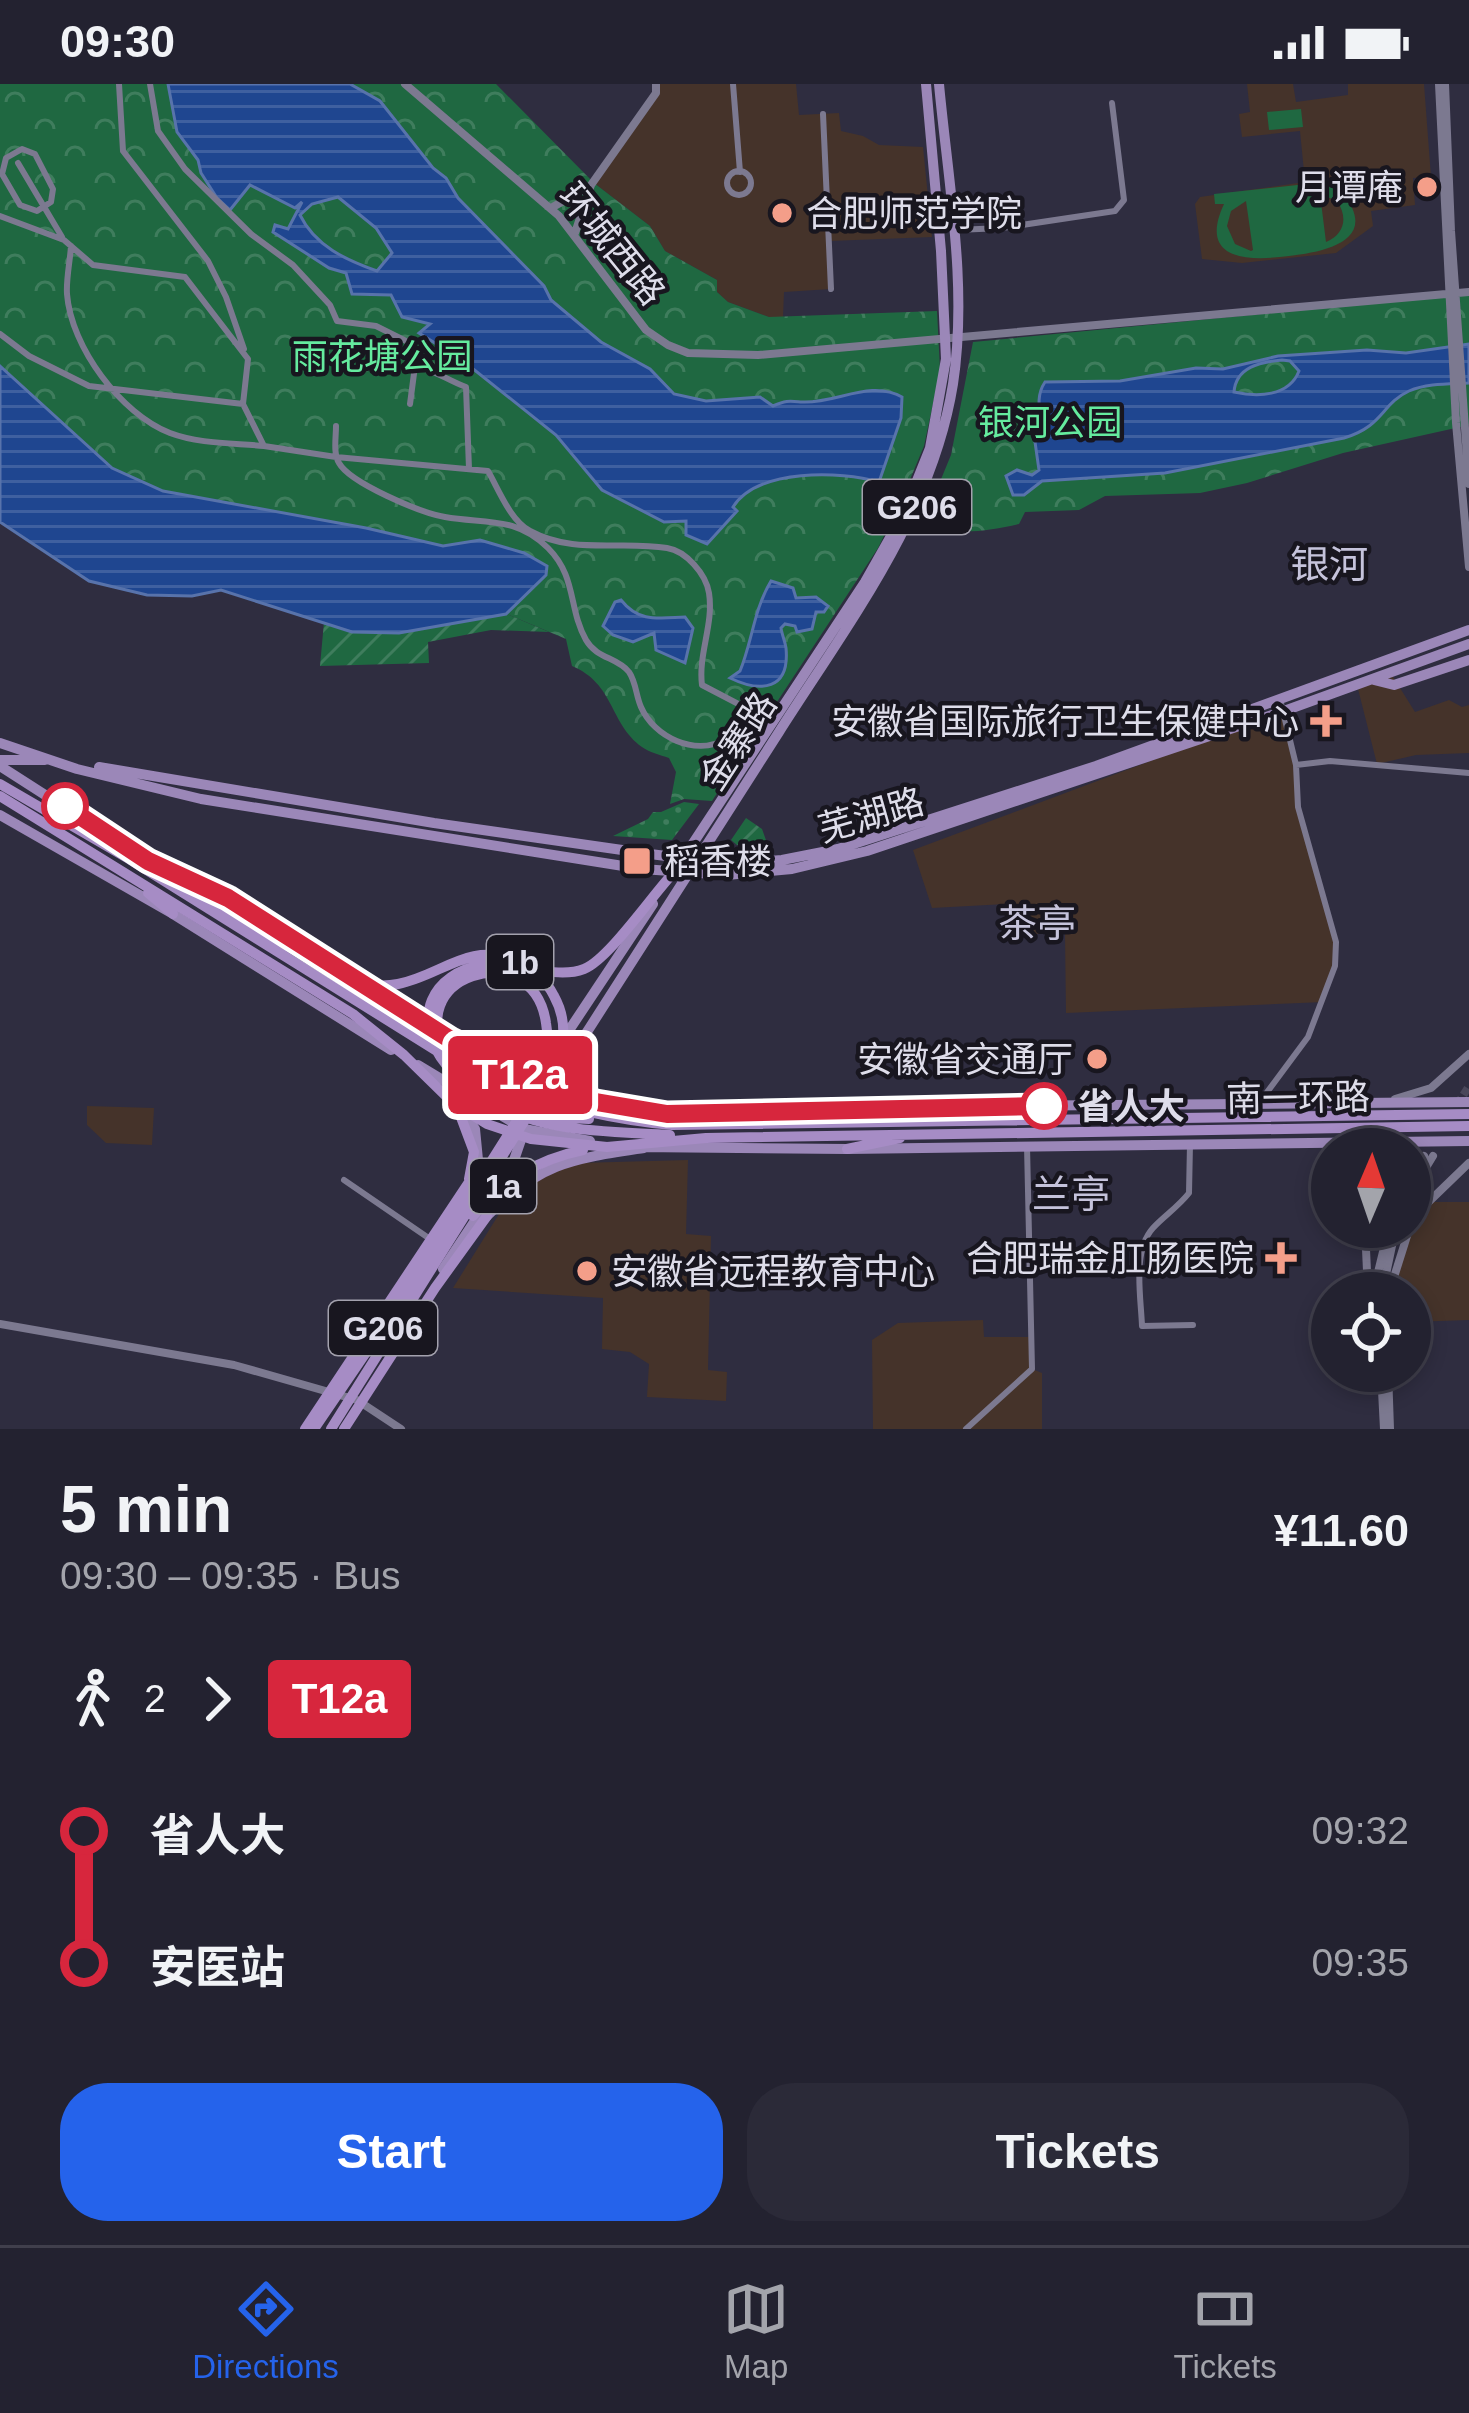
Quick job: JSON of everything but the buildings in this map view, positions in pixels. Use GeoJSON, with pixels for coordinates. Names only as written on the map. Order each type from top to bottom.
{"type":"FeatureCollection","features":[{"type":"Feature","properties":{"kind":"highway"},"geometry":{"type":"LineString","coordinates":[[0,784],[129,859]]}},
{"type":"Feature","properties":{"kind":"highway"},"geometry":{"type":"LineString","coordinates":[[0,796],[122,871],[182,901]]}},
{"type":"Feature","properties":{"kind":"highway"},"geometry":{"type":"LineString","coordinates":[[675,871],[604,956],[584,968],[561,973],[475,963],[453,975],[435,994],[428,1010],[430,1036],[448,1068],[482,1096],[549,1126],[706,1138]]}},
{"type":"Feature","properties":{"kind":"highway","name":"南一环路"},"geometry":{"type":"LineString","coordinates":[[182,901],[379,1033],[454,1104],[487,1124],[531,1139],[607,1148],[706,1138],[1407,1121]]}},
{"type":"Feature","properties":{"kind":"highway","name":"南一环路"},"geometry":{"type":"LineString","coordinates":[[182,901],[464,1068],[501,1087],[562,1108],[672,1125],[881,1113],[942,1119],[1407,1121]]}},
{"type":"Feature","properties":{"kind":"highway","name":"1b"},"geometry":{"type":"LineString","coordinates":[[182,901],[365,985],[404,983],[461,958],[500,954],[532,969],[553,993],[564,1025],[560,1058],[433,1273]]}},
{"type":"Feature","properties":{"kind":"highway","name":"G206"},"geometry":{"type":"LineString","coordinates":[[314,1429],[450,1226],[476,1186],[500,1148],[525,1108],[537,1089],[548,1033],[544,1008],[529,985],[508,974],[482,972],[448,991],[435,1012],[440,1042],[462,1074],[510,1101],[529,1108],[549,1117],[635,1121]]}},
{"type":"Feature","properties":{"kind":"highway"},"geometry":{"type":"LineString","coordinates":[[302,1429],[537,1082]]}},
{"type":"Feature","properties":{"kind":"highway"},"geometry":{"type":"LineString","coordinates":[[412,1283],[464,1197],[471,1172],[470,1133],[454,1104]]}},
{"type":"Feature","properties":{"kind":"highway"},"geometry":{"type":"LineString","coordinates":[[1407,1121],[1469,1114]]}},
{"type":"Feature","properties":{"kind":"highway"},"geometry":{"type":"LineString","coordinates":[[1407,1121],[1469,1126]]}},
{"type":"Feature","properties":{"kind":"highway"},"geometry":{"type":"LineString","coordinates":[[847,1149],[927,1133]]}},
{"type":"Feature","properties":{"kind":"highway","name":"1a"},"geometry":{"type":"LineString","coordinates":[[433,1273],[479,1209],[518,1176],[556,1157],[607,1148]]}},
{"type":"Feature","properties":{"kind":"highway"},"geometry":{"type":"LineString","coordinates":[[302,1429],[451,1199],[474,1175]]}},
{"type":"Feature","properties":{"kind":"highway"},"geometry":{"type":"LineString","coordinates":[[338,1429],[488,1216]]}},
{"type":"Feature","properties":{"kind":"highway"},"geometry":{"type":"LineString","coordinates":[[338,1429],[433,1273]]}},
{"type":"Feature","properties":{"kind":"main road","name":"金寨路"},"geometry":{"type":"LineString","coordinates":[[537,1082],[865,582],[918,482],[940,404],[952,336],[926,84]]}},
{"type":"Feature","properties":{"kind":"main road","name":"金寨路"},"geometry":{"type":"LineString","coordinates":[[338,1429],[513,1163],[524,1129],[692,872],[913,516],[944,427],[952,336],[953,230],[939,84]]}},
{"type":"Feature","properties":{"kind":"main road","name":"芜湖路"},"geometry":{"type":"LineString","coordinates":[[0,743],[201,799],[675,871],[728,875],[792,869],[867,851],[1282,705],[1469,630]]}},
{"type":"Feature","properties":{"kind":"main road","name":"芜湖路"},"geometry":{"type":"LineString","coordinates":[[55,760],[434,823],[699,860],[765,861],[838,850],[1371,680],[1469,644]]}},
{"type":"Feature","properties":{"kind":"main road"},"geometry":{"type":"LineString","coordinates":[[1371,680],[1394,685],[1469,660]]}},
{"type":"Feature","properties":{"kind":"main road"},"geometry":{"type":"LineString","coordinates":[[2,767],[55,760]]}},
{"type":"Feature","properties":{"kind":"main road"},"geometry":{"type":"LineString","coordinates":[[2,767],[148,861],[228,898],[451,1040],[551,1088],[596,1102],[667,1114],[1469,1102]]}},
{"type":"Feature","properties":{"kind":"main road"},"geometry":{"type":"LineString","coordinates":[[0,815],[182,901],[424,1069],[524,1129],[644,1148],[1311,1145]]}},
{"type":"Feature","properties":{"kind":"main road"},"geometry":{"type":"LineString","coordinates":[[91,822],[129,859]]}},
{"type":"Feature","properties":{"kind":"main road","name":"1b"},"geometry":{"type":"LineString","coordinates":[[129,859],[182,901]]}},
{"type":"Feature","properties":{"kind":"main road"},"geometry":{"type":"LineString","coordinates":[[424,1069],[456,1100],[475,1129],[479,1150],[474,1175]]}},
{"type":"Feature","properties":{"kind":"main road"},"geometry":{"type":"LineString","coordinates":[[1431,1143],[1469,1141]]}},
{"type":"Feature","properties":{"kind":"main road"},"geometry":{"type":"LineString","coordinates":[[488,1216],[540,1172],[570,1160],[644,1148]]}},
{"type":"Feature","properties":{"kind":"street"},"geometry":{"type":"LineString","coordinates":[[118,84],[123,151],[208,261],[226,297],[248,359],[243,404],[264,446]]}},
{"type":"Feature","properties":{"kind":"street"},"geometry":{"type":"LineString","coordinates":[[150,84],[158,131],[185,169],[251,234],[293,265],[337,321],[376,326],[407,342],[415,366],[410,404]]}},
{"type":"Feature","properties":{"kind":"street","name":"环城西路"},"geometry":{"type":"LineString","coordinates":[[405,84],[551,208],[636,320],[678,350],[731,357],[1469,292]]}},
{"type":"Feature","properties":{"kind":"street"},"geometry":{"type":"LineString","coordinates":[[574,234],[591,185],[656,93],[656,84]]}},
{"type":"Feature","properties":{"kind":"street"},"geometry":{"type":"LineString","coordinates":[[733,84],[740,172]]}},
{"type":"Feature","properties":{"kind":"street"},"geometry":{"type":"LineString","coordinates":[[1442,84],[1469,567]]}},
{"type":"Feature","properties":{"kind":"street"},"geometry":{"type":"LineString","coordinates":[[953,230],[1002,228],[1115,211],[1124,200],[1112,103]]}},
{"type":"Feature","properties":{"kind":"street"},"geometry":{"type":"LineString","coordinates":[[823,114],[831,289]]}},
{"type":"Feature","properties":{"kind":"street"},"geometry":{"type":"LineString","coordinates":[[22,149],[34,154],[53,189],[45,208],[37,211],[20,206],[2,174],[7,158],[22,149]]}},
{"type":"Feature","properties":{"kind":"street"},"geometry":{"type":"LineString","coordinates":[[18,163],[68,243],[93,265],[185,277],[248,359]]}},
{"type":"Feature","properties":{"kind":"street"},"geometry":{"type":"LineString","coordinates":[[551,208],[591,185]]}},
{"type":"Feature","properties":{"kind":"street"},"geometry":{"type":"LineString","coordinates":[[0,217],[68,243]]}},
{"type":"Feature","properties":{"kind":"street"},"geometry":{"type":"LineString","coordinates":[[68,243],[67,294],[73,322],[122,404],[169,433],[336,458],[488,471],[512,513],[551,551],[571,580],[585,638],[597,655],[632,675],[640,706],[654,728],[679,742],[707,747],[730,737],[748,710]]}},
{"type":"Feature","properties":{"kind":"street"},"geometry":{"type":"LineString","coordinates":[[0,334],[29,356],[89,386],[243,404]]}},
{"type":"Feature","properties":{"kind":"street"},"geometry":{"type":"LineString","coordinates":[[415,366],[437,370],[446,380],[466,387],[469,469]]}},
{"type":"Feature","properties":{"kind":"street"},"geometry":{"type":"LineString","coordinates":[[336,426],[336,458],[343,469],[403,503],[442,517],[486,520],[588,547],[672,548],[694,564],[709,591],[702,685],[773,722]]}},
{"type":"Feature","properties":{"kind":"street"},"geometry":{"type":"LineString","coordinates":[[1460,427],[1469,484]]}},
{"type":"Feature","properties":{"kind":"street"},"geometry":{"type":"LineString","coordinates":[[1258,1103],[1307,1037],[1335,966],[1336,942],[1298,807],[1296,765],[1282,705]]}},
{"type":"Feature","properties":{"kind":"street"},"geometry":{"type":"LineString","coordinates":[[1296,765],[1330,761],[1469,773]]}},
{"type":"Feature","properties":{"kind":"street"},"geometry":{"type":"LineString","coordinates":[[1376,1105],[1431,1088],[1469,1054]]}},
{"type":"Feature","properties":{"kind":"street"},"geometry":{"type":"LineString","coordinates":[[1190,1144],[1189,1193],[1150,1231],[1143,1247],[1142,1326],[1193,1325]]}},
{"type":"Feature","properties":{"kind":"street"},"geometry":{"type":"LineString","coordinates":[[966,1429],[1032,1369],[1028,1146]]}},
{"type":"Feature","properties":{"kind":"street"},"geometry":{"type":"LineString","coordinates":[[1393,1272],[1413,1216],[1469,1163]]}},
{"type":"Feature","properties":{"kind":"street"},"geometry":{"type":"LineString","coordinates":[[344,1180],[431,1240]]}},
{"type":"Feature","properties":{"kind":"street"},"geometry":{"type":"LineString","coordinates":[[0,1324],[234,1365],[357,1400],[401,1429]]}},
{"type":"Feature","properties":{"kind":"street"},"geometry":{"type":"LineString","coordinates":[[1385,1392],[1387,1429]]}},
{"type":"Feature","properties":{"kind":"shaded area","name":"合肥师范学院"},"geometry":{"type":"Polygon","coordinates":[[[656,84],[796,84],[799,115],[839,113],[841,131],[879,145],[923,147],[932,237],[830,241],[831,289],[784,292],[783,317],[769,317],[728,302],[717,292],[717,280],[665,251],[650,226],[594,183],[656,93],[656,84]]]}},
{"type":"Feature","properties":{"kind":"shaded area"},"geometry":{"type":"Polygon","coordinates":[[[1247,84],[1293,84],[1296,102],[1348,95],[1348,84],[1424,84],[1431,177],[1413,178],[1415,205],[1371,211],[1373,226],[1336,253],[1242,263],[1202,259],[1195,204],[1200,197],[1305,182],[1300,131],[1242,137],[1239,114],[1250,112],[1247,84]]]}},
{"type":"Feature","properties":{"kind":"shaded area"},"geometry":{"type":"Polygon","coordinates":[[[1390,672],[1415,712],[1449,700],[1462,707],[1469,705],[1469,753],[1416,755],[1377,764],[1357,685],[1390,672]]]}},
{"type":"Feature","properties":{"kind":"shaded area"},"geometry":{"type":"Polygon","coordinates":[[[1284,711],[1296,765],[1298,807],[1336,942],[1335,966],[1324,1002],[1066,1013],[1065,934],[1008,934],[1006,904],[932,908],[913,850],[1284,711]]]}},
{"type":"Feature","properties":{"kind":"shaded area"},"geometry":{"type":"Polygon","coordinates":[[[87,1106],[154,1108],[152,1145],[106,1143],[87,1125],[87,1106]]]}},
{"type":"Feature","properties":{"kind":"shaded area","name":"安徽省远程教育中心"},"geometry":{"type":"Polygon","coordinates":[[[688,1160],[686,1234],[711,1236],[708,1370],[727,1372],[726,1401],[647,1397],[649,1364],[630,1352],[602,1349],[603,1298],[453,1288],[504,1206],[531,1182],[578,1163],[688,1160]]]}},
{"type":"Feature","properties":{"kind":"shaded area"},"geometry":{"type":"Polygon","coordinates":[[[1431,1202],[1469,1202],[1469,1320],[1431,1321],[1431,1272],[1396,1272],[1403,1248],[1431,1248],[1431,1202]]]}},
{"type":"Feature","properties":{"kind":"shaded area"},"geometry":{"type":"Polygon","coordinates":[[[983,1320],[984,1337],[1031,1337],[1032,1369],[1042,1373],[1042,1429],[873,1429],[872,1340],[898,1323],[983,1320]]]}},
{"type":"Feature","properties":{"kind":"green space","name":"雨花塘公园"},"geometry":{"type":"Polygon","coordinates":[[[0,84],[496,84],[594,183],[650,226],[665,251],[717,280],[717,292],[728,302],[769,317],[937,311],[937,385],[924,446],[901,501],[878,548],[712,801],[684,799],[670,804],[676,772],[669,758],[645,749],[631,737],[596,683],[572,666],[566,639],[502,612],[399,633],[352,632],[221,590],[192,596],[147,595],[89,581],[0,522],[0,84]]]}},
{"type":"Feature","properties":{"kind":"green space"},"geometry":{"type":"Polygon","coordinates":[[[1301,109],[1303,127],[1269,130],[1267,112],[1301,109]]]}},
{"type":"Feature","properties":{"kind":"green space"},"geometry":{"type":"Polygon","coordinates":[[[1361,178],[1362,189],[1341,191],[1355,221],[1344,240],[1318,251],[1259,258],[1232,254],[1223,247],[1217,223],[1224,204],[1215,204],[1214,194],[1361,178]],[[1320,194],[1326,242],[1341,230],[1343,219],[1337,201],[1320,194]],[[1246,201],[1231,211],[1227,226],[1235,244],[1251,251],[1253,250],[1246,201]]]}},
{"type":"Feature","properties":{"kind":"green space","name":"银河公园"},"geometry":{"type":"Polygon","coordinates":[[[1469,294],[1469,425],[1343,453],[1200,493],[1105,496],[1079,510],[1025,512],[1019,524],[983,530],[946,530],[923,523],[951,455],[973,342],[1469,294]]]}},
{"type":"Feature","properties":{"kind":"green space"},"geometry":{"type":"Polygon","coordinates":[[[502,612],[549,632],[491,630],[428,642],[429,663],[320,666],[324,622],[391,631],[502,612]]]}},
{"type":"Feature","properties":{"kind":"green space"},"geometry":{"type":"Polygon","coordinates":[[[684,802],[699,804],[672,840],[613,836],[653,812],[684,802]]]}},
{"type":"Feature","properties":{"kind":"green space"},"geometry":{"type":"Polygon","coordinates":[[[746,818],[762,829],[767,843],[737,845],[731,840],[746,818]]]}},
{"type":"Feature","properties":{"kind":"water"},"geometry":{"type":"Polygon","coordinates":[[[168,84],[350,84],[380,101],[458,198],[544,286],[551,300],[601,342],[650,369],[674,394],[706,401],[760,397],[773,406],[878,390],[902,397],[901,418],[879,482],[823,475],[780,479],[745,494],[733,507],[737,511],[707,544],[686,535],[686,521],[664,522],[602,490],[556,435],[462,360],[419,333],[430,324],[402,317],[391,295],[352,294],[346,273],[329,268],[273,232],[275,225],[288,229],[302,202],[295,208],[250,185],[230,210],[217,198],[177,132],[168,84]],[[338,197],[312,204],[300,215],[323,243],[377,271],[392,253],[376,228],[338,197]]]}},
{"type":"Feature","properties":{"kind":"water"},"geometry":{"type":"Polygon","coordinates":[[[1469,344],[1469,383],[1409,391],[1367,427],[1344,438],[1165,473],[1042,481],[1024,495],[1013,495],[1006,476],[1017,470],[1032,475],[1039,470],[1035,442],[1042,437],[1039,402],[1045,382],[1120,381],[1196,368],[1223,369],[1278,356],[1367,350],[1406,353],[1469,344]],[[1290,361],[1250,367],[1239,377],[1234,392],[1262,394],[1288,386],[1299,371],[1290,361]]]}},
{"type":"Feature","properties":{"kind":"water"},"geometry":{"type":"Polygon","coordinates":[[[0,366],[112,468],[163,491],[443,546],[480,540],[524,553],[547,566],[546,575],[506,614],[399,633],[352,632],[221,590],[192,596],[147,595],[89,581],[0,522],[0,366]]]}},
{"type":"Feature","properties":{"kind":"water"},"geometry":{"type":"Polygon","coordinates":[[[771,581],[793,588],[796,598],[816,597],[828,606],[816,612],[812,629],[797,632],[795,626],[785,624],[781,628],[786,648],[783,673],[771,684],[752,686],[730,678],[740,671],[771,581]]]}},
{"type":"Feature","properties":{"kind":"water"},"geometry":{"type":"Polygon","coordinates":[[[621,600],[642,616],[685,617],[693,628],[685,663],[656,650],[654,633],[633,642],[603,626],[615,602],[621,600]]]}},
{"type":"Feature","properties":{"kind":"tunnel"},"geometry":{"type":"LineString","coordinates":[[1457,1105],[1469,1086]]}},
{"type":"Feature","properties":{"kind":"bus line","name":"T12a"},"geometry":{"type":"LineString","coordinates":[[65,806],[148,861],[228,898],[451,1040],[566,1093],[667,1114],[1044,1106]]}},
{"type":"Feature","properties":{"kind":"place","name":"月谭庵"},"geometry":{"type":"Point","coordinates":[1427,187]}},
{"type":"Feature","properties":{"kind":"place","name":"合肥师范学院"},"geometry":{"type":"Point","coordinates":[782,213]}},
{"type":"Feature","properties":{"kind":"place","name":"安徽省国际旅行卫生保健中心"},"geometry":{"type":"Point","coordinates":[1326,721]}},
{"type":"Feature","properties":{"kind":"place","name":"稻香楼"},"geometry":{"type":"Point","coordinates":[637,861]}},
{"type":"Feature","properties":{"kind":"place","name":"安徽省交通厅"},"geometry":{"type":"Point","coordinates":[1097,1059]}},
{"type":"Feature","properties":{"kind":"place","name":"省人大"},"geometry":{"type":"Point","coordinates":[1044,1106]}},
{"type":"Feature","properties":{"kind":"place","name":"合肥瑞金肛肠医院"},"geometry":{"type":"Point","coordinates":[1281,1258]}},
{"type":"Feature","properties":{"kind":"place","name":"安徽省远程教育中心"},"geometry":{"type":"Point","coordinates":[587,1271]}},
{"type":"Feature","properties":{"kind":"district","name":"银河"},"geometry":{"type":"Point","coordinates":[1329,564]}},
{"type":"Feature","properties":{"kind":"district","name":"茶亭"},"geometry":{"type":"Point","coordinates":[1037,923]}},
{"type":"Feature","properties":{"kind":"district","name":"兰亭"},"geometry":{"type":"Point","coordinates":[1071,1194]}}]}
